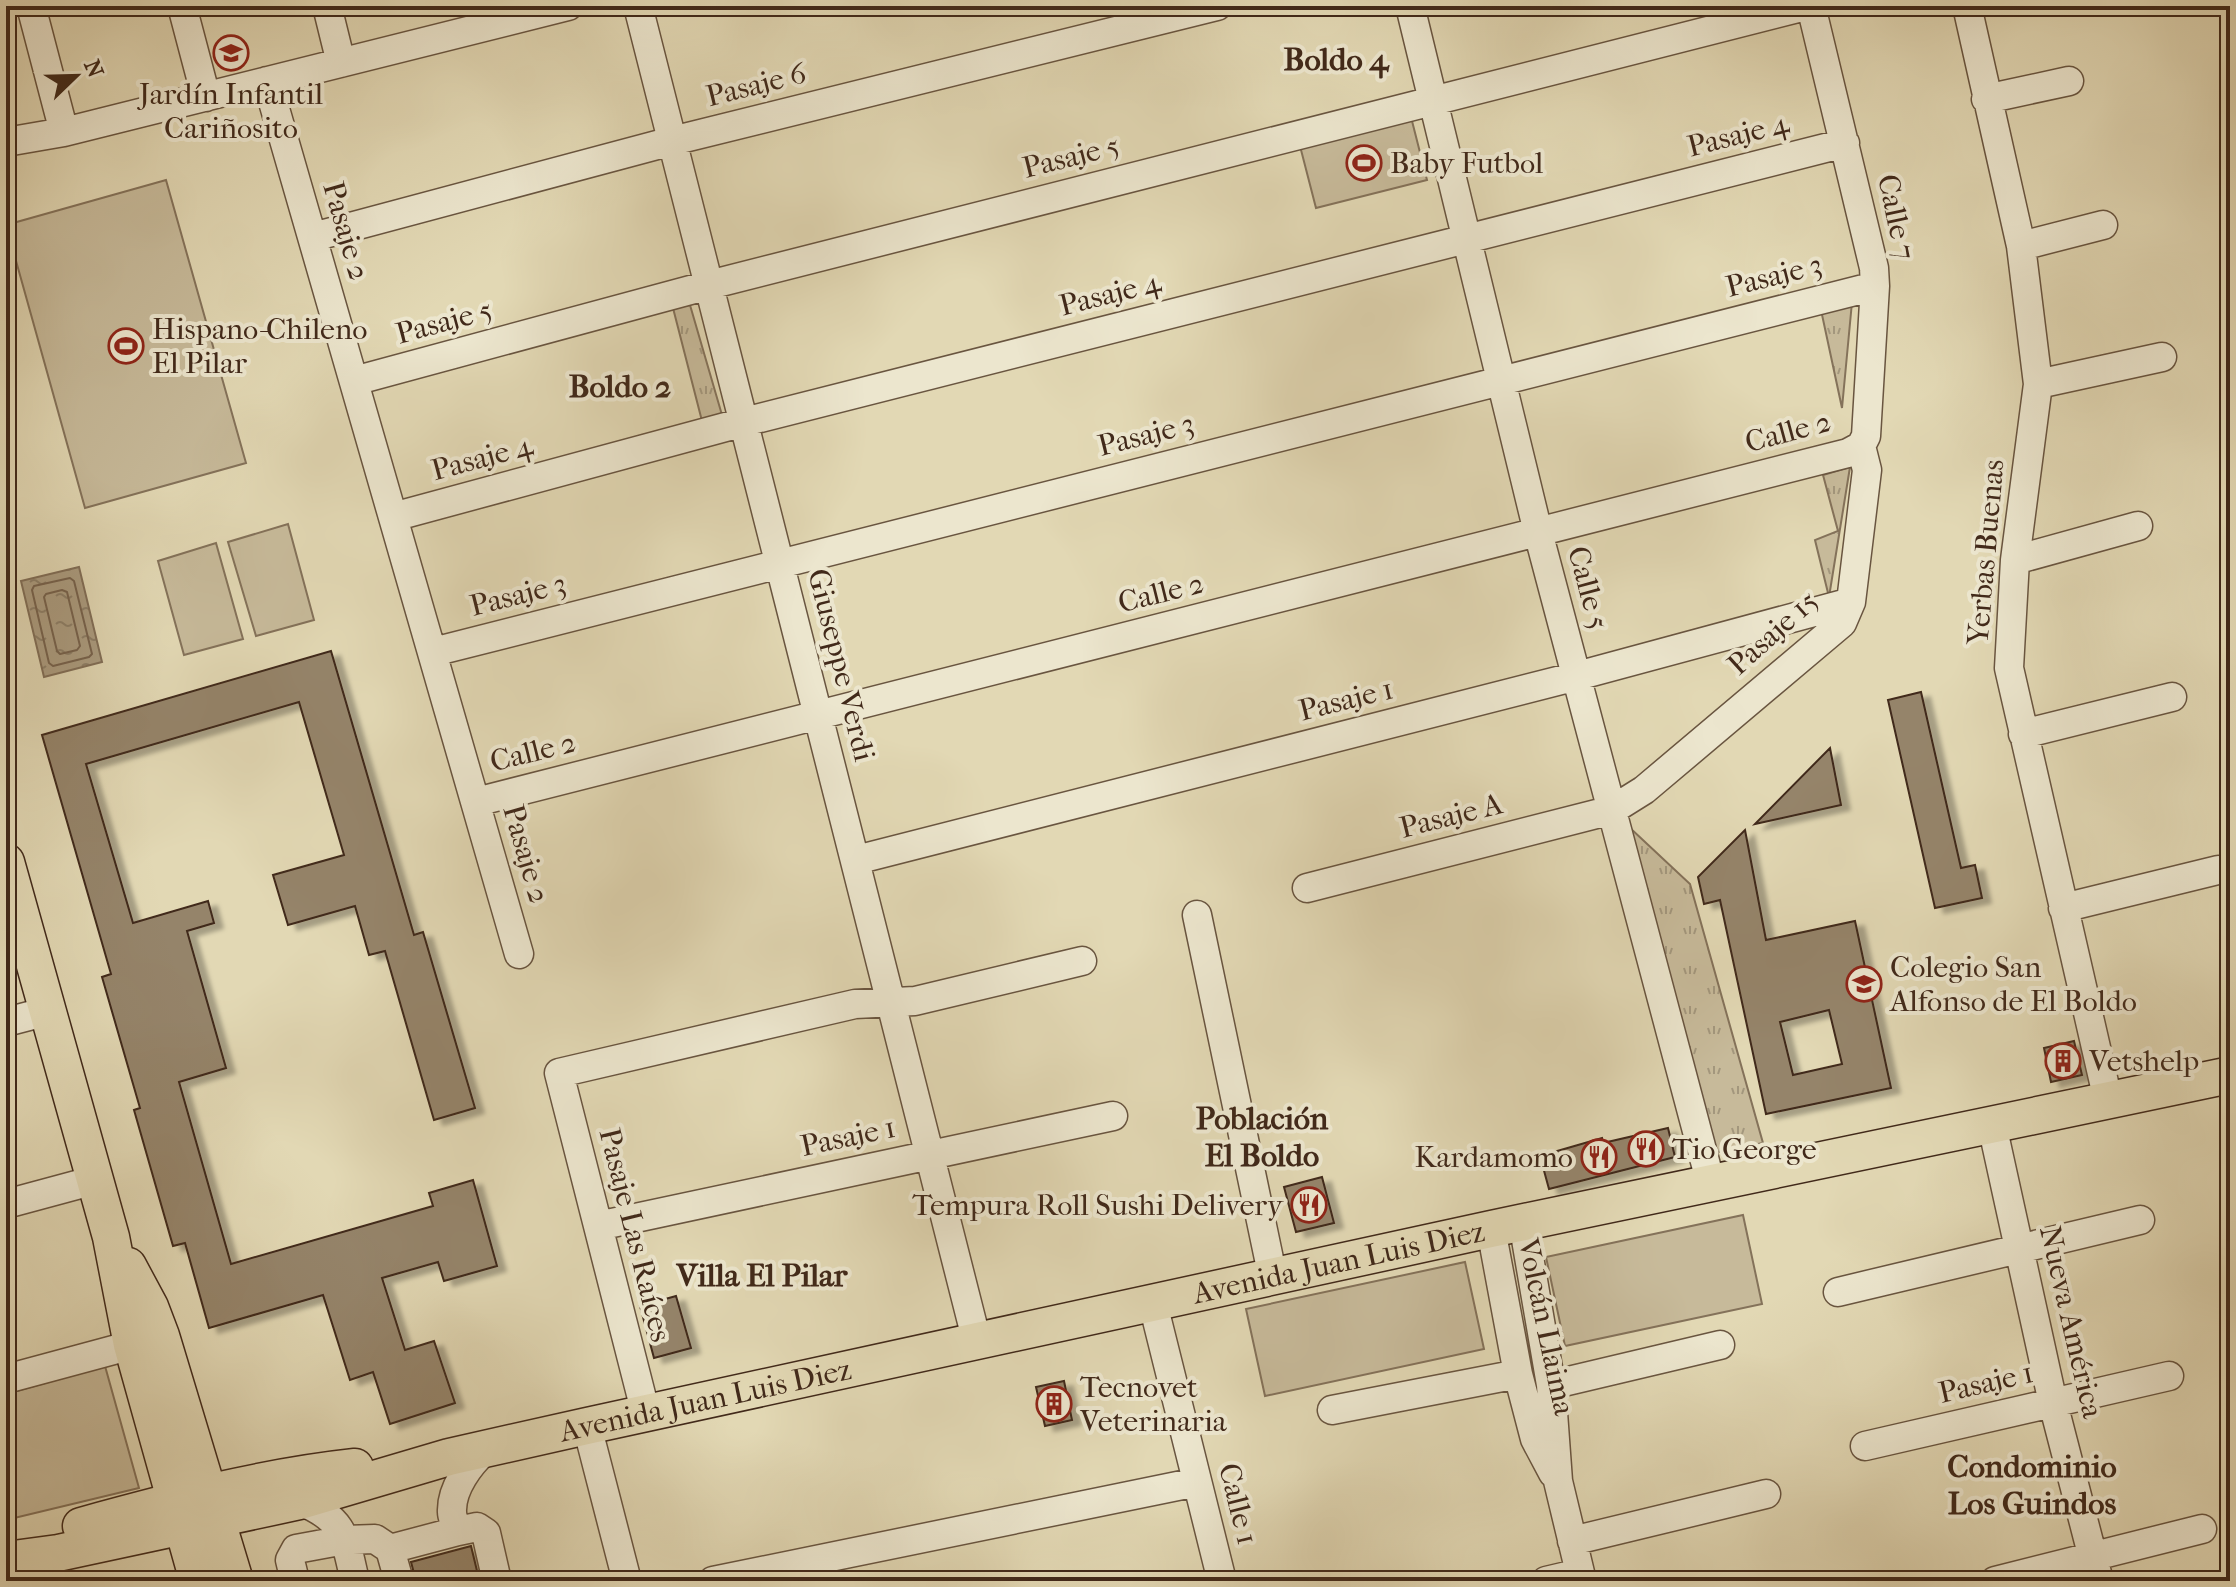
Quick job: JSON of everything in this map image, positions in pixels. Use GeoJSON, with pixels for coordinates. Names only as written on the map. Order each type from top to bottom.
{"type":"FeatureCollection","features":[{"type":"Feature","properties":{"kind":"main road"},"geometry":{"type":"LineString","coordinates":[[6,862],[111,1237],[132,1345],[198,1581]]}},
{"type":"Feature","properties":{"kind":"main road","name":"Avenida Juan Luis Diez"},"geometry":{"type":"LineString","coordinates":[[214,1506],[300,1501],[449,1457],[587,1426],[1507,1225],[2230,1075]]}},
{"type":"Feature","properties":{"kind":"main road"},"geometry":{"type":"LineString","coordinates":[[111,1237],[150,1307],[161,1336],[235,1581]]}},
{"type":"Feature","properties":{"kind":"main road","name":"Avenida Juan Luis Diez"},"geometry":{"type":"LineString","coordinates":[[6,1550],[57,1532],[214,1506],[293,1475],[449,1457]]}},
{"type":"Feature","properties":{"kind":"main road","name":"Avenida Juan Luis Diez"},"geometry":{"type":"LineString","coordinates":[[6,1560],[58,1553],[179,1514]]}},
{"type":"Feature","properties":{"kind":"street"},"geometry":{"type":"LineString","coordinates":[[31,6],[64,132]]}},
{"type":"Feature","properties":{"kind":"street"},"geometry":{"type":"LineString","coordinates":[[182,6],[206,97]]}},
{"type":"Feature","properties":{"kind":"street"},"geometry":{"type":"LineString","coordinates":[[327,6],[341,63]]}},
{"type":"Feature","properties":{"kind":"street"},"geometry":{"type":"LineString","coordinates":[[6,142],[64,132],[341,63],[482,16],[568,6]]}},
{"type":"Feature","properties":{"kind":"street","name":"Giuseppe Verdi"},"geometry":{"type":"LineString","coordinates":[[638,6],[977,1342]]}},
{"type":"Feature","properties":{"kind":"street","name":"Pasaje 6"},"geometry":{"type":"LineString","coordinates":[[313,237],[672,141],[1217,6]]}},
{"type":"Feature","properties":{"kind":"street","name":"Calle 5"},"geometry":{"type":"LineString","coordinates":[[1410,6],[1538,532],[1711,1184]]}},
{"type":"Feature","properties":{"kind":"street","name":"Pasaje 5"},"geometry":{"type":"LineString","coordinates":[[354,381],[709,285],[1808,6]]}},
{"type":"Feature","properties":{"kind":"street","name":"Calle 7"},"geometry":{"type":"LineString","coordinates":[[1808,6],[1845,143],[1874,268],[1866,436],[1861,446]]}},
{"type":"Feature","properties":{"kind":"street","name":"Yerbas Buenas"},"geometry":{"type":"LineString","coordinates":[[1967,6],[2021,246],[2038,384],[2015,560],[2009,668],[2108,1100]]}},
{"type":"Feature","properties":{"kind":"street","name":"Pasaje 2"},"geometry":{"type":"LineString","coordinates":[[267,81],[519,954]]}},
{"type":"Feature","properties":{"kind":"street"},"geometry":{"type":"LineString","coordinates":[[1986,99],[2069,81]]}},
{"type":"Feature","properties":{"kind":"street"},"geometry":{"type":"LineString","coordinates":[[6,159],[64,132]]}},
{"type":"Feature","properties":{"kind":"street","name":"Pasaje 4"},"geometry":{"type":"LineString","coordinates":[[393,517],[744,422],[1845,143]]}},
{"type":"Feature","properties":{"kind":"street"},"geometry":{"type":"LineString","coordinates":[[2021,246],[2103,225]]}},
{"type":"Feature","properties":{"kind":"street","name":"Pasaje 3"},"geometry":{"type":"LineString","coordinates":[[433,652],[1875,286]]}},
{"type":"Feature","properties":{"kind":"street"},"geometry":{"type":"LineString","coordinates":[[2038,384],[2162,357]]}},
{"type":"Feature","properties":{"kind":"street","name":"Calle 2"},"geometry":{"type":"LineString","coordinates":[[476,802],[1848,453],[1861,446]]}},
{"type":"Feature","properties":{"kind":"street","name":"Pasaje 15"},"geometry":{"type":"LineString","coordinates":[[1612,810],[1644,790],[1842,623],[1851,602],[1867,470],[1861,446]]}},
{"type":"Feature","properties":{"kind":"street"},"geometry":{"type":"LineString","coordinates":[[2015,560],[2138,526]]}},
{"type":"Feature","properties":{"kind":"street","name":"Pasaje 1"},"geometry":{"type":"LineString","coordinates":[[856,860],[1577,676],[1851,602]]}},
{"type":"Feature","properties":{"kind":"street"},"geometry":{"type":"LineString","coordinates":[[2023,734],[2172,697]]}},
{"type":"Feature","properties":{"kind":"street","name":"Pasaje A"},"geometry":{"type":"LineString","coordinates":[[1307,888],[1612,810]]}},
{"type":"Feature","properties":{"kind":"street"},"geometry":{"type":"LineString","coordinates":[[2063,908],[2218,870]]}},
{"type":"Feature","properties":{"kind":"street"},"geometry":{"type":"LineString","coordinates":[[1197,915],[1273,1278]]}},
{"type":"Feature","properties":{"kind":"street"},"geometry":{"type":"LineString","coordinates":[[892,1001],[915,1001],[1082,961]]}},
{"type":"Feature","properties":{"kind":"street","name":"Pasaje Las Raíces"},"geometry":{"type":"LineString","coordinates":[[646,1414],[559,1073],[855,1004],[892,1001]]}},
{"type":"Feature","properties":{"kind":"street"},"geometry":{"type":"LineString","coordinates":[[6,1022],[48,1011]]}},
{"type":"Feature","properties":{"kind":"street","name":"Pasaje 1"},"geometry":{"type":"LineString","coordinates":[[598,1226],[1113,1116]]}},
{"type":"Feature","properties":{"kind":"street","name":"Nueva América"},"geometry":{"type":"LineString","coordinates":[[1992,1125],[2053,1403],[2096,1569]]}},
{"type":"Feature","properties":{"kind":"street"},"geometry":{"type":"LineString","coordinates":[[6,1204],[95,1180]]}},
{"type":"Feature","properties":{"kind":"street"},"geometry":{"type":"LineString","coordinates":[[1838,1292],[2140,1220]]}},
{"type":"Feature","properties":{"kind":"street","name":"Volcán Llaima"},"geometry":{"type":"LineString","coordinates":[[1507,1225],[1518,1374],[1535,1439],[1558,1481]]}},
{"type":"Feature","properties":{"kind":"street","name":"Volcán Llaima"},"geometry":{"type":"LineString","coordinates":[[1507,1225],[1551,1385],[1558,1481],[1581,1577]]}},
{"type":"Feature","properties":{"kind":"street","name":"Calle 1"},"geometry":{"type":"LineString","coordinates":[[1153,1304],[1222,1581]]}},
{"type":"Feature","properties":{"kind":"street"},"geometry":{"type":"LineString","coordinates":[[6,1379],[132,1345]]}},
{"type":"Feature","properties":{"kind":"street"},"geometry":{"type":"LineString","coordinates":[[1551,1385],[1720,1345]]}},
{"type":"Feature","properties":{"kind":"street"},"geometry":{"type":"LineString","coordinates":[[1332,1410],[1518,1374]]}},
{"type":"Feature","properties":{"kind":"street","name":"Pasaje 1"},"geometry":{"type":"LineString","coordinates":[[1865,1446],[2169,1376]]}},
{"type":"Feature","properties":{"kind":"street"},"geometry":{"type":"LineString","coordinates":[[587,1426],[627,1581]]}},
{"type":"Feature","properties":{"kind":"street"},"geometry":{"type":"LineString","coordinates":[[458,1531],[452,1512],[461,1480],[471,1463],[486,1449]]}},
{"type":"Feature","properties":{"kind":"street"},"geometry":{"type":"LineString","coordinates":[[713,1581],[1197,1482]]}},
{"type":"Feature","properties":{"kind":"street"},"geometry":{"type":"LineString","coordinates":[[1572,1541],[1766,1494]]}},
{"type":"Feature","properties":{"kind":"street"},"geometry":{"type":"LineString","coordinates":[[300,1501],[320,1509],[341,1529],[355,1581]]}},
{"type":"Feature","properties":{"kind":"street"},"geometry":{"type":"LineString","coordinates":[[390,1549],[477,1527],[486,1533],[497,1581]]}},
{"type":"Feature","properties":{"kind":"street"},"geometry":{"type":"LineString","coordinates":[[1995,1581],[2096,1569],[2202,1529]]}},
{"type":"Feature","properties":{"kind":"street"},"geometry":{"type":"LineString","coordinates":[[295,1581],[290,1560],[296,1549],[345,1540],[375,1539],[390,1549],[399,1581]]}},
{"type":"Feature","properties":{"kind":"street"},"geometry":{"type":"LineString","coordinates":[[1546,1581],[1581,1577]]}},
{"type":"Feature","properties":{"kind":"green space","name":"Baby Futbol"},"geometry":{"type":"Polygon","coordinates":[[[1411,117],[1427,180],[1316,208],[1300,146],[1411,117]]]}},
{"type":"Feature","properties":{"kind":"green space","name":"Hispano-Chileno El Pilar"},"geometry":{"type":"Polygon","coordinates":[[[166,180],[246,463],[85,508],[6,225],[166,180]]]}},
{"type":"Feature","properties":{"kind":"green space"},"geometry":{"type":"Polygon","coordinates":[[[1852,302],[1842,408],[1821,310],[1852,302]]]}},
{"type":"Feature","properties":{"kind":"green space"},"geometry":{"type":"Polygon","coordinates":[[[690,305],[722,415],[702,421],[673,308],[690,305]]]}},
{"type":"Feature","properties":{"kind":"green space"},"geometry":{"type":"Polygon","coordinates":[[[1850,467],[1829,597],[1815,540],[1838,531],[1823,475],[1850,467]]]}},
{"type":"Feature","properties":{"kind":"green space"},"geometry":{"type":"Polygon","coordinates":[[[288,524],[314,620],[256,636],[228,542],[288,524]]]}},
{"type":"Feature","properties":{"kind":"green space"},"geometry":{"type":"Polygon","coordinates":[[[216,543],[243,639],[184,655],[158,561],[216,543]]]}},
{"type":"Feature","properties":{"kind":"green space"},"geometry":{"type":"Polygon","coordinates":[[[1629,827],[1690,884],[1763,1143],[1703,1155],[1629,827]]]}},
{"type":"Feature","properties":{"kind":"green space"},"geometry":{"type":"Polygon","coordinates":[[[1743,1215],[1762,1304],[1565,1346],[1546,1257],[1743,1215]]]}},
{"type":"Feature","properties":{"kind":"green space"},"geometry":{"type":"Polygon","coordinates":[[[1465,1262],[1484,1349],[1265,1396],[1246,1309],[1465,1262]]]}},
{"type":"Feature","properties":{"kind":"green space"},"geometry":{"type":"Polygon","coordinates":[[[105,1366],[139,1488],[6,1520],[6,1394],[105,1366]]]}},
{"type":"Feature","properties":{"kind":"water"},"geometry":{"type":"Polygon","coordinates":[[[79,567],[102,662],[44,677],[21,581],[79,567]]]}},
{"type":"Feature","properties":{"kind":"building"},"geometry":{"type":"Polygon","coordinates":[[[331,651],[414,935],[423,932],[475,1108],[434,1120],[385,951],[369,955],[355,906],[288,925],[273,875],[344,855],[299,702],[86,764],[133,923],[208,901],[214,923],[187,931],[226,1068],[179,1082],[231,1264],[433,1206],[429,1193],[473,1180],[497,1266],[444,1281],[438,1262],[382,1278],[405,1350],[434,1341],[455,1403],[390,1424],[373,1372],[350,1380],[323,1295],[209,1328],[185,1243],[173,1246],[134,1110],[140,1108],[102,977],[111,974],[42,735],[331,651]]]}},
{"type":"Feature","properties":{"kind":"building"},"geometry":{"type":"Polygon","coordinates":[[[1921,692],[1961,868],[1975,865],[1982,898],[1935,908],[1888,700],[1921,692]]]}},
{"type":"Feature","properties":{"kind":"building"},"geometry":{"type":"Polygon","coordinates":[[[1830,748],[1841,805],[1755,824],[1830,748]]]}},
{"type":"Feature","properties":{"kind":"building"},"geometry":{"type":"Polygon","coordinates":[[[1745,830],[1766,940],[1855,921],[1891,1088],[1766,1114],[1720,900],[1704,904],[1698,877],[1745,830]],[[1829,1010],[1780,1022],[1793,1075],[1842,1064],[1829,1010]]]}},
{"type":"Feature","properties":{"kind":"building","name":"Vetshelp"},"geometry":{"type":"Polygon","coordinates":[[[2074,1041],[2082,1075],[2051,1082],[2044,1048],[2074,1041]]]}},
{"type":"Feature","properties":{"kind":"building"},"geometry":{"type":"Polygon","coordinates":[[[1668,1128],[1675,1157],[1549,1189],[1540,1156],[1602,1138],[1603,1143],[1668,1128]]]}},
{"type":"Feature","properties":{"kind":"building","name":"Tempura Roll Sushi Delivery"},"geometry":{"type":"Polygon","coordinates":[[[1322,1177],[1334,1223],[1296,1232],[1284,1187],[1322,1177]]]}},
{"type":"Feature","properties":{"kind":"building"},"geometry":{"type":"Polygon","coordinates":[[[676,1296],[691,1348],[654,1358],[640,1306],[676,1296]]]}},
{"type":"Feature","properties":{"kind":"building","name":"Tecnovet Veterinaria"},"geometry":{"type":"Polygon","coordinates":[[[1064,1381],[1072,1420],[1045,1426],[1036,1387],[1064,1381]]]}},
{"type":"Feature","properties":{"kind":"building"},"geometry":{"type":"Polygon","coordinates":[[[471,1546],[478,1575],[457,1581],[416,1581],[411,1562],[471,1546]]]}},
{"type":"Feature","properties":{"kind":"place","name":"Jardín Infantil Cariñosito"},"geometry":{"type":"Point","coordinates":[231,53]}},
{"type":"Feature","properties":{"kind":"place","name":"Baby Futbol"},"geometry":{"type":"Point","coordinates":[1364,163]}},
{"type":"Feature","properties":{"kind":"place","name":"Hispano-Chileno El Pilar"},"geometry":{"type":"Point","coordinates":[126,346]}},
{"type":"Feature","properties":{"kind":"place","name":"Colegio San Alfonso de El Boldo"},"geometry":{"type":"Point","coordinates":[1864,984]}},
{"type":"Feature","properties":{"kind":"place","name":"Vetshelp"},"geometry":{"type":"Point","coordinates":[2063,1061]}},
{"type":"Feature","properties":{"kind":"place","name":"Tio George"},"geometry":{"type":"Point","coordinates":[1646,1149]}},
{"type":"Feature","properties":{"kind":"place","name":"Kardamomo"},"geometry":{"type":"Point","coordinates":[1599,1157]}},
{"type":"Feature","properties":{"kind":"place","name":"Tempura Roll Sushi Delivery"},"geometry":{"type":"Point","coordinates":[1309,1205]}},
{"type":"Feature","properties":{"kind":"place","name":"Tecnovet Veterinaria"},"geometry":{"type":"Point","coordinates":[1054,1404]}},
{"type":"Feature","properties":{"kind":"district","name":"Boldo 4"},"geometry":{"type":"Point","coordinates":[1336,59]}},
{"type":"Feature","properties":{"kind":"district","name":"Boldo 2"},"geometry":{"type":"Point","coordinates":[620,386]}},
{"type":"Feature","properties":{"kind":"district","name":"Población El Boldo"},"geometry":{"type":"Point","coordinates":[1262,1136]}},
{"type":"Feature","properties":{"kind":"district","name":"Villa El Pilar"},"geometry":{"type":"Point","coordinates":[762,1275]}},
{"type":"Feature","properties":{"kind":"district","name":"Condominio Los Guindos"},"geometry":{"type":"Point","coordinates":[2032,1484]}}]}
